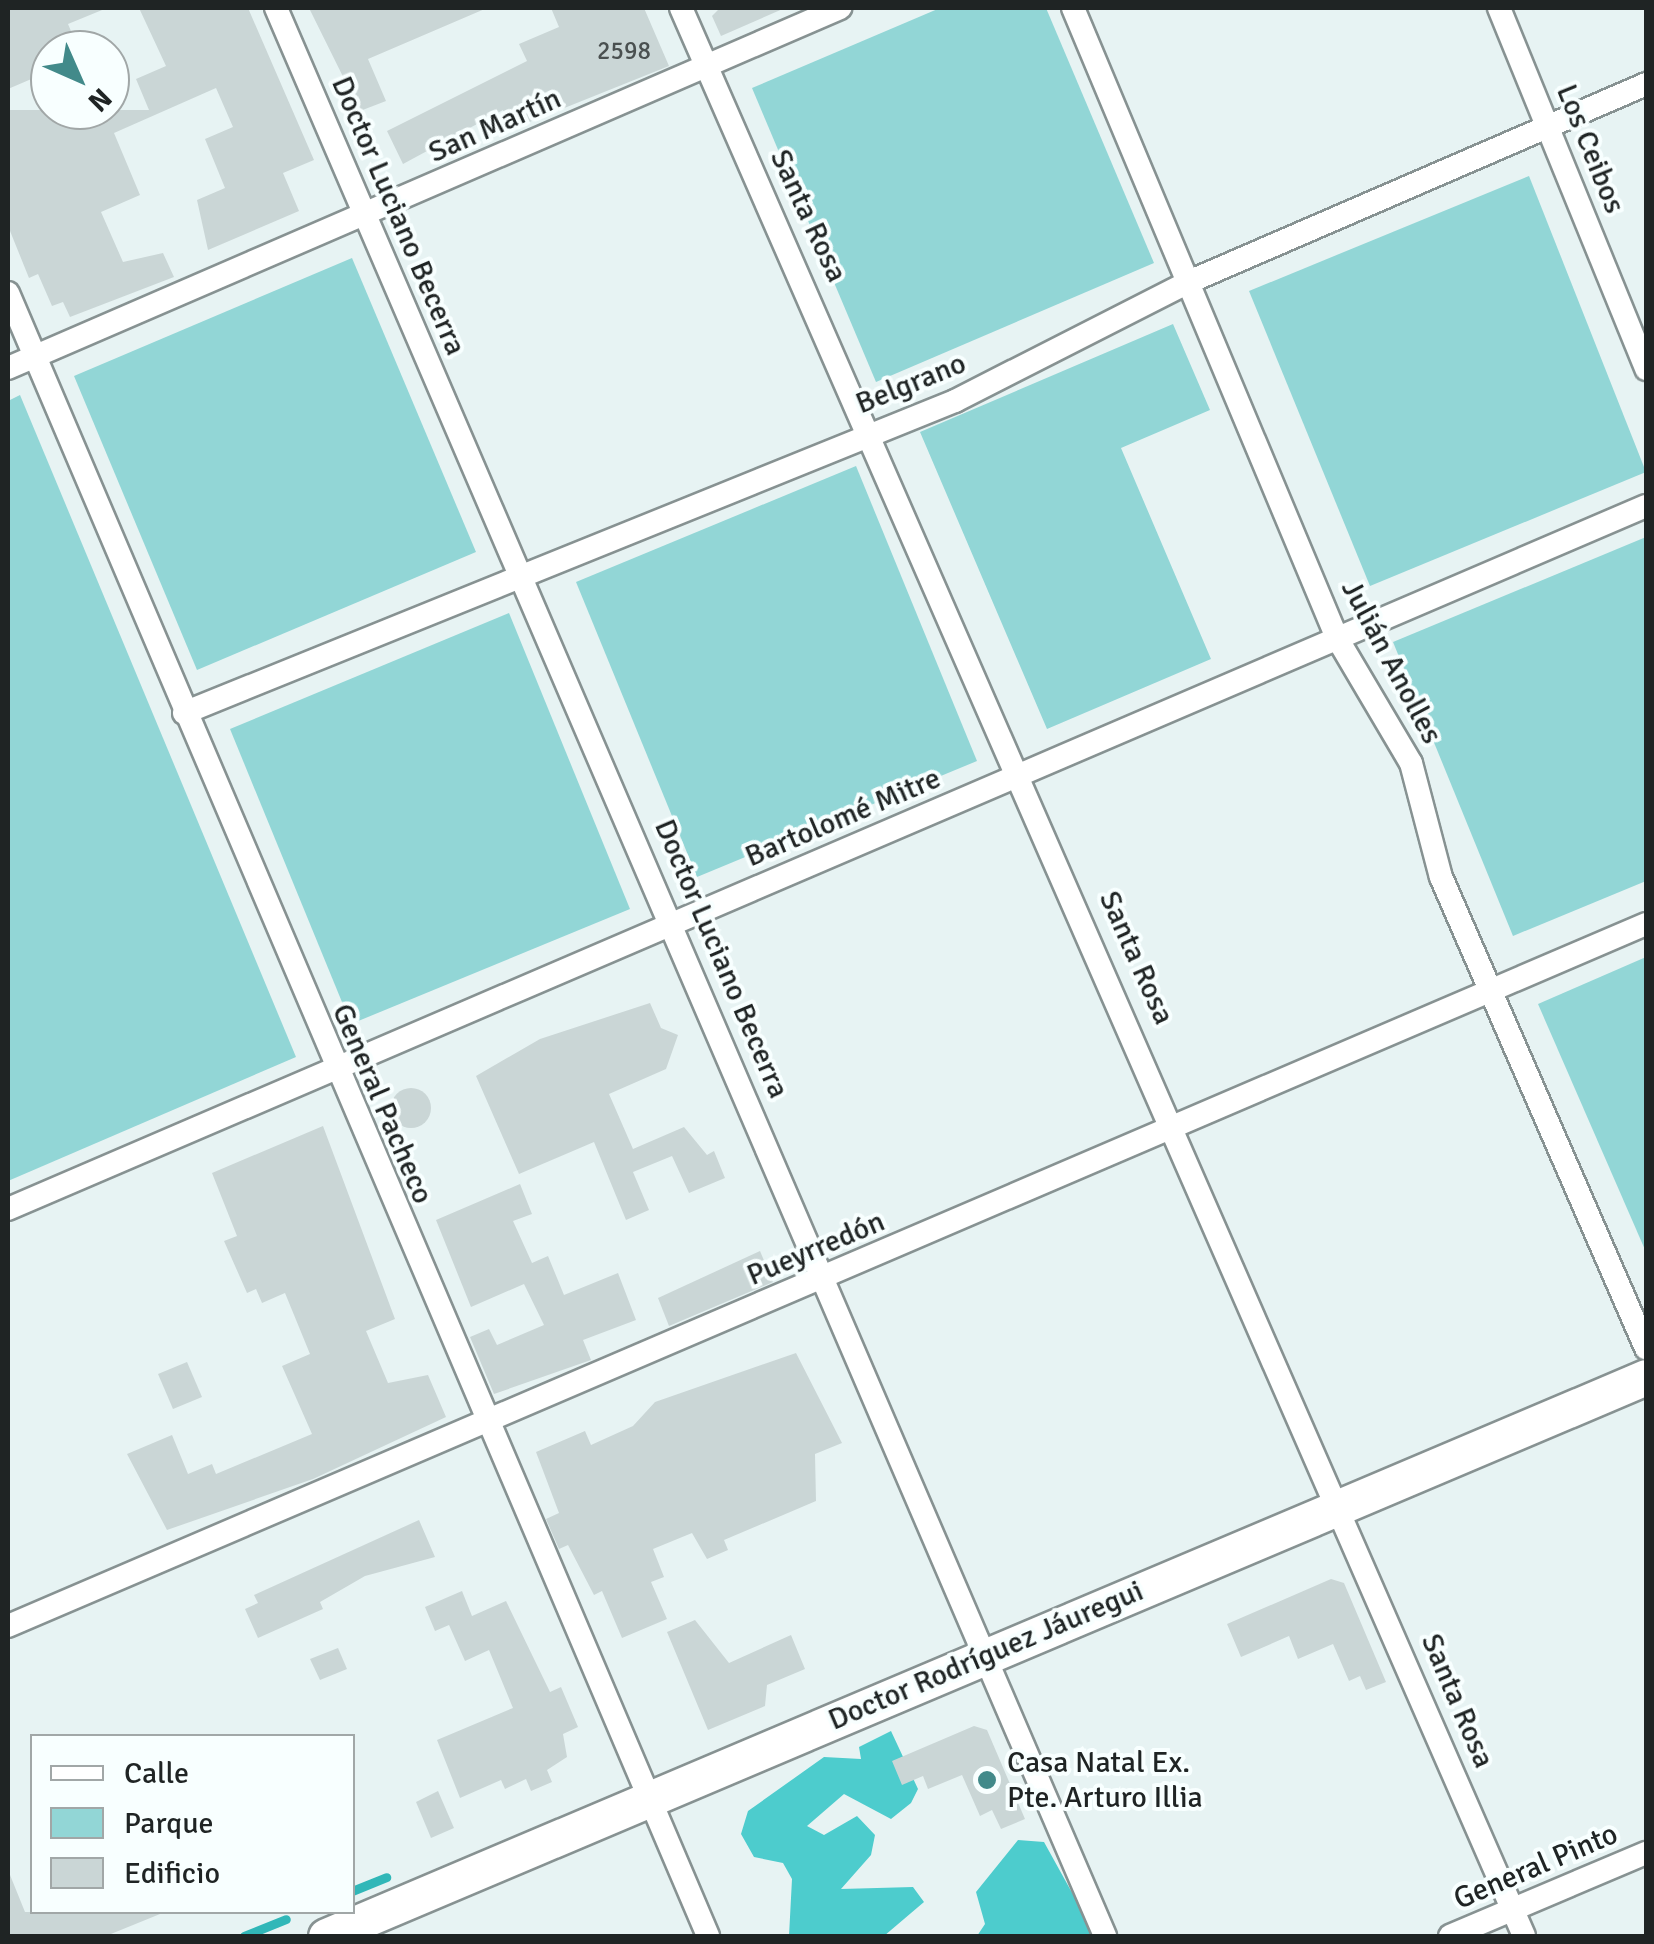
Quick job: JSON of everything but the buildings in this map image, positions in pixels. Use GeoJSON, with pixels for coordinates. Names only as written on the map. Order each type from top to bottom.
{"type":"FeatureCollection","features":[{"type":"Feature","properties":{"kind":"main road","name":"Doctor Rodríguez Jáuregui"},"geometry":{"type":"LineString","coordinates":[[326,1936],[1646,1377]]}},
{"type":"Feature","properties":{"kind":"street","name":"Doctor Luciano Becerra"},"geometry":{"type":"LineString","coordinates":[[276,8],[673,923],[1105,1936]]}},
{"type":"Feature","properties":{"kind":"street","name":"Santa Rosa"},"geometry":{"type":"LineString","coordinates":[[681,8],[874,431],[1524,1936]]}},
{"type":"Feature","properties":{"kind":"street","name":"San Martín"},"geometry":{"type":"LineString","coordinates":[[8,368],[840,8]]}},
{"type":"Feature","properties":{"kind":"street","name":"Julián Anolles"},"geometry":{"type":"LineString","coordinates":[[1073,8],[1338,638],[1412,763],[1441,878],[1646,1348]]}},
{"type":"Feature","properties":{"kind":"street","name":"Los Ceibos"},"geometry":{"type":"LineString","coordinates":[[1499,8],[1646,369]]}},
{"type":"Feature","properties":{"kind":"street","name":"Belgrano"},"geometry":{"type":"LineString","coordinates":[[184,713],[874,431],[1093,337],[1191,281],[1646,84]]}},
{"type":"Feature","properties":{"kind":"street","name":"General Pacheco"},"geometry":{"type":"LineString","coordinates":[[8,293],[334,1068],[708,1936]]}},
{"type":"Feature","properties":{"kind":"street","name":"Bartolomé Mitre"},"geometry":{"type":"LineString","coordinates":[[8,1209],[1646,506]]}},
{"type":"Feature","properties":{"kind":"street","name":"Pueyrredón"},"geometry":{"type":"LineString","coordinates":[[8,1626],[1646,924]]}},
{"type":"Feature","properties":{"kind":"street","name":"General Pinto"},"geometry":{"type":"LineString","coordinates":[[1450,1936],[1646,1853]]}},
{"type":"Feature","properties":{"kind":"green space"},"geometry":{"type":"Polygon","coordinates":[[[940,8],[1046,8],[1154,263],[876,382],[752,88],[940,8]]]}},
{"type":"Feature","properties":{"kind":"green space"},"geometry":{"type":"Polygon","coordinates":[[[1529,176],[1646,472],[1370,586],[1249,291],[1529,176]]]}},
{"type":"Feature","properties":{"kind":"green space"},"geometry":{"type":"Polygon","coordinates":[[[352,258],[476,552],[197,670],[74,376],[352,258]]]}},
{"type":"Feature","properties":{"kind":"green space"},"geometry":{"type":"Polygon","coordinates":[[[1173,324],[1210,410],[1121,448],[1211,659],[1047,729],[920,432],[1173,324]]]}},
{"type":"Feature","properties":{"kind":"green space"},"geometry":{"type":"Polygon","coordinates":[[[20,395],[296,1057],[8,1181],[8,401],[20,395]]]}},
{"type":"Feature","properties":{"kind":"green space"},"geometry":{"type":"Polygon","coordinates":[[[856,466],[977,761],[697,877],[576,582],[856,466]]]}},
{"type":"Feature","properties":{"kind":"green space"},"geometry":{"type":"Polygon","coordinates":[[[1646,537],[1646,881],[1513,936],[1393,642],[1646,537]]]}},
{"type":"Feature","properties":{"kind":"green space"},"geometry":{"type":"Polygon","coordinates":[[[509,613],[630,909],[351,1024],[230,729],[509,613]]]}},
{"type":"Feature","properties":{"kind":"green space"},"geometry":{"type":"Polygon","coordinates":[[[1646,957],[1646,1252],[1538,1004],[1646,957]]]}},
{"type":"Feature","properties":{"kind":"shaded area"},"geometry":{"type":"Polygon","coordinates":[[[891,1731],[918,1789],[911,1803],[891,1819],[844,1794],[807,1826],[824,1835],[857,1816],[875,1835],[871,1855],[841,1889],[913,1887],[924,1902],[884,1936],[789,1936],[792,1879],[783,1863],[754,1857],[741,1834],[748,1811],[824,1757],[861,1759],[859,1747],[891,1731]]]}},
{"type":"Feature","properties":{"kind":"shaded area"},"geometry":{"type":"Polygon","coordinates":[[[1018,1840],[1044,1842],[1096,1936],[977,1936],[985,1924],[976,1892],[1018,1840]]]}},
{"type":"Feature","properties":{"kind":"waterway"},"geometry":{"type":"LineString","coordinates":[[355,1890],[386,1877]]}},
{"type":"Feature","properties":{"kind":"waterway"},"geometry":{"type":"LineString","coordinates":[[244,1936],[286,1919]]}},
{"type":"Feature","properties":{"kind":"place","name":"Casa Natal Ex. Pte. Arturo Illia"},"geometry":{"type":"Point","coordinates":[987,1780]}}]}
